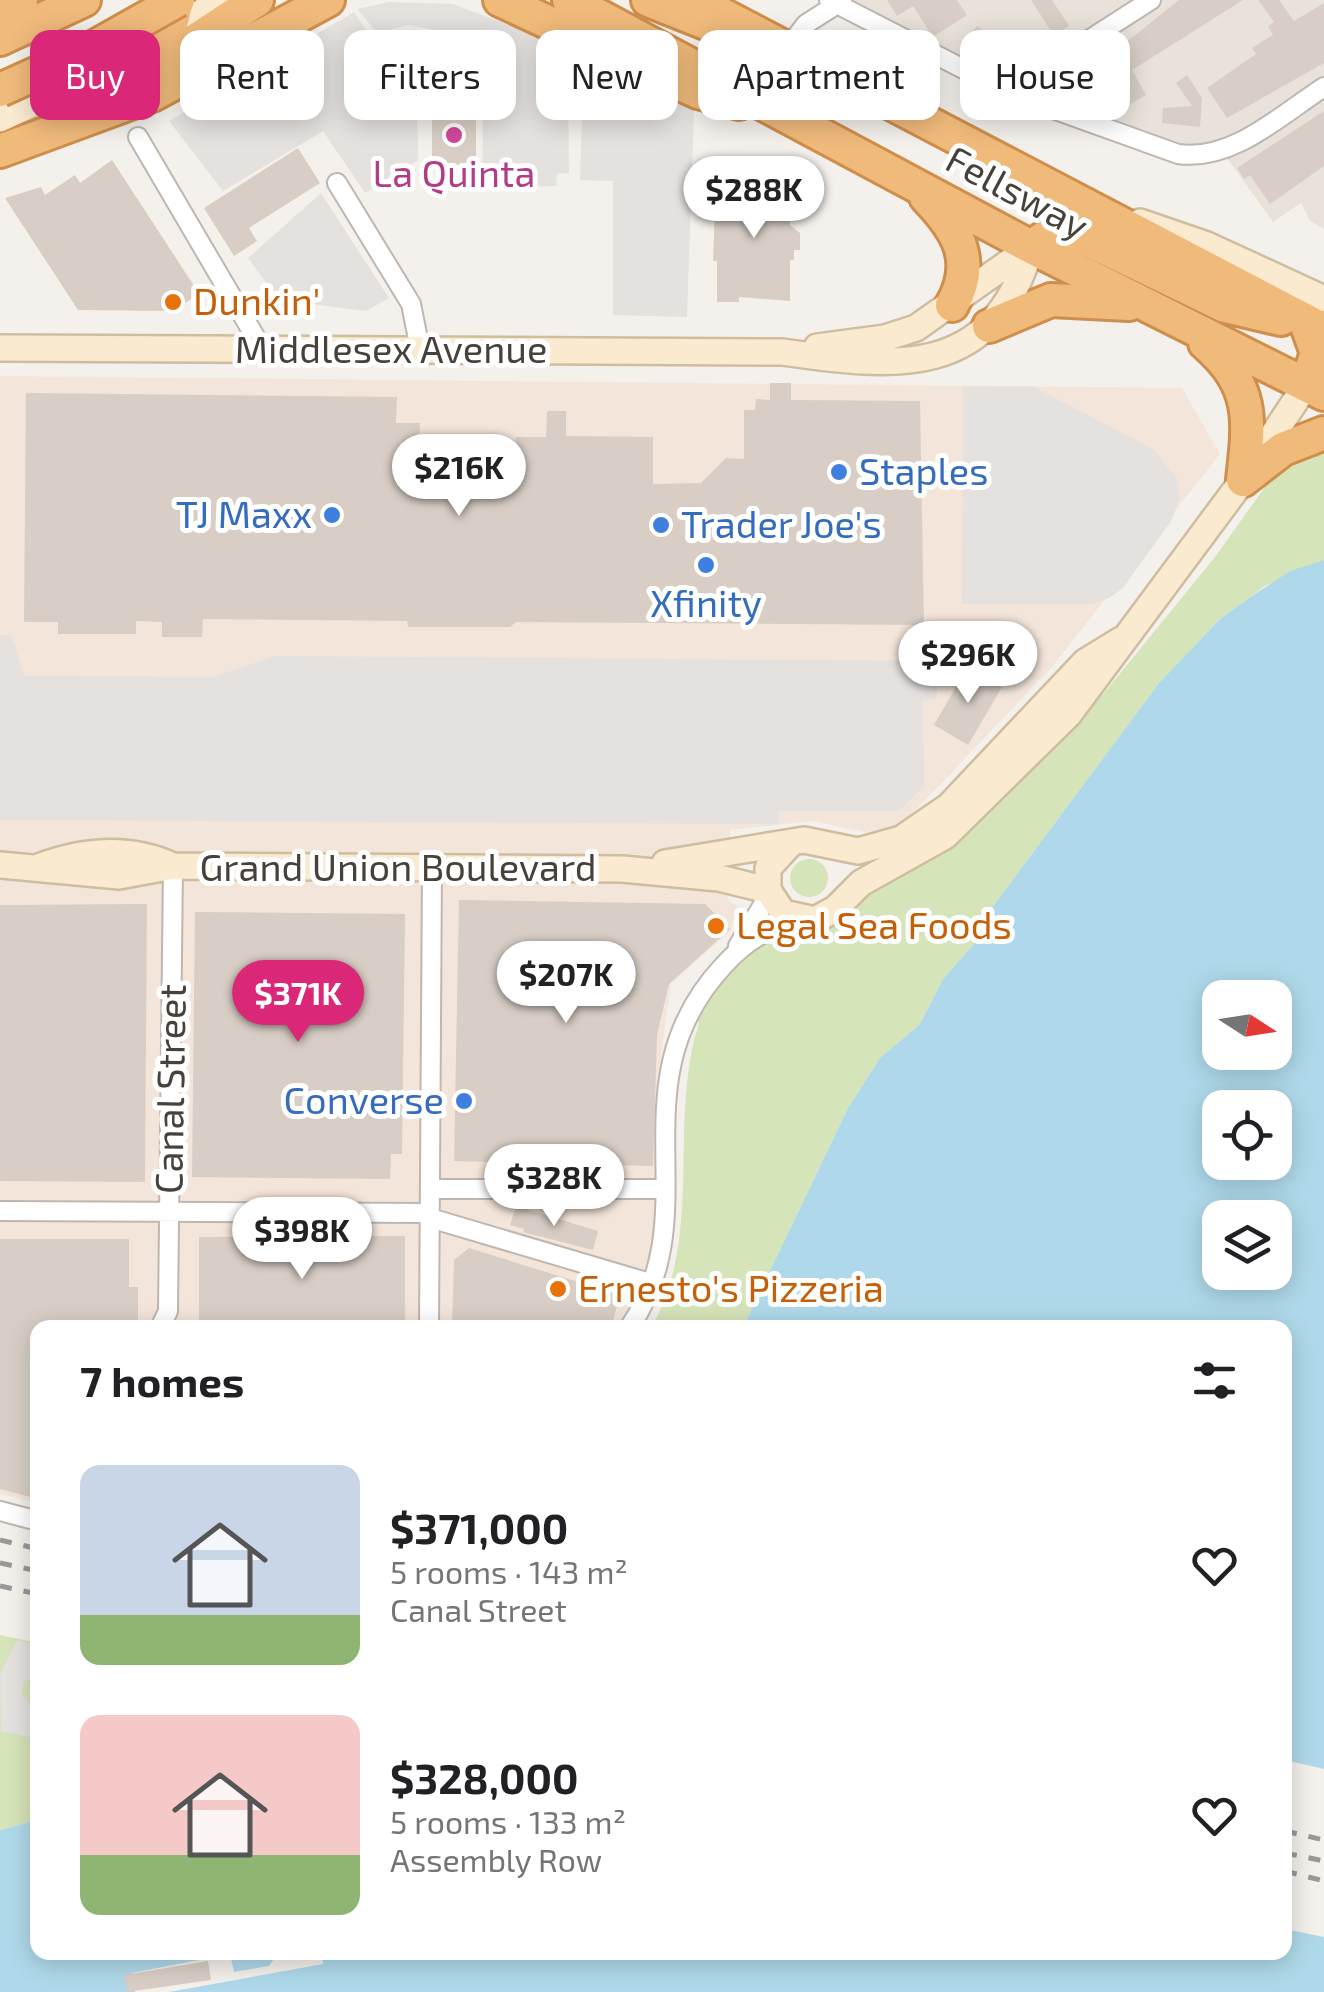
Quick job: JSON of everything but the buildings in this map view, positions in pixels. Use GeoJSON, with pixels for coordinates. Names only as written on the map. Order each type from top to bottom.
{"type":"FeatureCollection","features":[{"type":"Feature","properties":{"kind":"highway"},"geometry":{"type":"LineString","coordinates":[[0,10],[21,0]]}},
{"type":"Feature","properties":{"kind":"highway"},"geometry":{"type":"LineString","coordinates":[[0,39],[84,0]]}},
{"type":"Feature","properties":{"kind":"highway"},"geometry":{"type":"LineString","coordinates":[[169,33],[177,0]]}},
{"type":"Feature","properties":{"kind":"highway"},"geometry":{"type":"LineString","coordinates":[[0,90],[91,49],[177,0]]}},
{"type":"Feature","properties":{"kind":"highway"},"geometry":{"type":"LineString","coordinates":[[0,149],[150,72],[257,0]]}},
{"type":"Feature","properties":{"kind":"highway"},"geometry":{"type":"LineString","coordinates":[[0,149],[152,95],[328,0]]}},
{"type":"Feature","properties":{"kind":"highway"},"geometry":{"type":"LineString","coordinates":[[500,0],[698,92]]}},
{"type":"Feature","properties":{"kind":"highway","name":"Fellsway"},"geometry":{"type":"LineString","coordinates":[[568,0],[698,68]]}},
{"type":"Feature","properties":{"kind":"highway"},"geometry":{"type":"LineString","coordinates":[[648,0],[733,30]]}},
{"type":"Feature","properties":{"kind":"highway","name":"Fellsway"},"geometry":{"type":"LineString","coordinates":[[694,0],[751,30]]}},
{"type":"Feature","properties":{"kind":"highway","name":"Fellsway"},"geometry":{"type":"LineString","coordinates":[[798,120],[1146,306],[1318,384]]}},
{"type":"Feature","properties":{"kind":"highway","name":"Fellsway"},"geometry":{"type":"LineString","coordinates":[[920,120],[1068,198],[1318,316]]}},
{"type":"Feature","properties":{"kind":"highway"},"geometry":{"type":"LineString","coordinates":[[1010,168],[1036,198],[1038,218],[1031,247]]}},
{"type":"Feature","properties":{"kind":"highway"},"geometry":{"type":"LineString","coordinates":[[913,183],[954,230],[964,252],[965,278],[952,305]]}},
{"type":"Feature","properties":{"kind":"highway"},"geometry":{"type":"LineString","coordinates":[[1031,247],[1050,234],[1070,231],[1225,306],[1257,316],[1318,316],[1318,384]]}},
{"type":"Feature","properties":{"kind":"highway"},"geometry":{"type":"LineString","coordinates":[[990,326],[1051,300],[1146,306]]}},
{"type":"Feature","properties":{"kind":"highway"},"geometry":{"type":"LineString","coordinates":[[1183,324],[1222,358],[1239,382],[1247,412],[1243,480]]}},
{"type":"Feature","properties":{"kind":"highway"},"geometry":{"type":"LineString","coordinates":[[1243,480],[1283,448],[1324,433]]}},
{"type":"Feature","properties":{"kind":"street"},"geometry":{"type":"LineString","coordinates":[[0,119],[90,78],[222,0]]}},
{"type":"Feature","properties":{"kind":"street"},"geometry":{"type":"LineString","coordinates":[[1104,30],[1150,0]]}},
{"type":"Feature","properties":{"kind":"street"},"geometry":{"type":"LineString","coordinates":[[801,30],[836,1],[960,66]]}},
{"type":"Feature","properties":{"kind":"street"},"geometry":{"type":"LineString","coordinates":[[1088,120],[1191,156],[1229,147],[1324,86]]}},
{"type":"Feature","properties":{"kind":"street"},"geometry":{"type":"LineString","coordinates":[[138,136],[263,350]]}},
{"type":"Feature","properties":{"kind":"street"},"geometry":{"type":"LineString","coordinates":[[338,183],[411,304],[420,349]]}},
{"type":"Feature","properties":{"kind":"street","name":"Middlesex Avenue"},"geometry":{"type":"LineString","coordinates":[[0,348],[782,352],[869,361],[926,360],[958,349],[990,326],[1016,290],[1031,247]]}},
{"type":"Feature","properties":{"kind":"street","name":"Middlesex Avenue"},"geometry":{"type":"LineString","coordinates":[[782,352],[900,334],[952,305],[1031,247]]}},
{"type":"Feature","properties":{"kind":"street"},"geometry":{"type":"LineString","coordinates":[[733,955],[767,930],[826,916],[861,883],[930,846],[966,818],[1084,697],[1121,640],[1318,384]]}},
{"type":"Feature","properties":{"kind":"street"},"geometry":{"type":"LineString","coordinates":[[633,1320],[653,1284],[664,1235],[666,1086],[672,1050],[694,1000],[733,955],[768,893],[768,868],[791,843],[816,841],[871,850],[917,831],[948,806],[1086,662],[1121,640]]}},
{"type":"Feature","properties":{"kind":"street","name":"Grand Union Boulevard"},"geometry":{"type":"LineString","coordinates":[[622,870],[791,843]]}},
{"type":"Feature","properties":{"kind":"street"},"geometry":{"type":"LineString","coordinates":[[828,846],[844,865],[841,901]]}},
{"type":"Feature","properties":{"kind":"street","name":"Grand Union Boulevard"},"geometry":{"type":"LineString","coordinates":[[0,865],[119,876],[174,866],[622,870],[719,878],[768,893],[783,913],[804,921]]}},
{"type":"Feature","properties":{"kind":"street","name":"Canal Street"},"geometry":{"type":"LineString","coordinates":[[169,1320],[174,866]]}},
{"type":"Feature","properties":{"kind":"street"},"geometry":{"type":"LineString","coordinates":[[429,1320],[432,867]]}},
{"type":"Feature","properties":{"kind":"street"},"geometry":{"type":"LineString","coordinates":[[430,1189],[665,1188]]}},
{"type":"Feature","properties":{"kind":"street"},"geometry":{"type":"LineString","coordinates":[[0,1211],[430,1216],[653,1284]]}},
{"type":"Feature","properties":{"kind":"street"},"geometry":{"type":"LineString","coordinates":[[0,1511],[30,1519]]}},
{"type":"Feature","properties":{"kind":"shaded area"},"geometry":{"type":"Polygon","coordinates":[[[846,0],[1324,0],[1324,229],[1310,221],[1301,203],[1273,222],[1216,143],[1174,145],[1107,120],[1130,120],[1130,30],[960,30],[960,56],[940,46],[940,30],[907,30],[846,0]]]}},
{"type":"Feature","properties":{"kind":"shaded area"},"geometry":{"type":"Polygon","coordinates":[[[389,2],[453,4],[536,36],[536,120],[569,120],[569,173],[557,174],[556,186],[482,188],[483,120],[516,120],[516,30],[434,30],[408,25],[374,30],[357,9],[389,2]]]}},
{"type":"Feature","properties":{"kind":"shaded area"},"geometry":{"type":"Polygon","coordinates":[[[354,12],[366,30],[344,30],[344,120],[417,120],[418,160],[365,193],[323,131],[223,191],[169,121],[180,115],[180,120],[324,120],[323,30],[354,12]]]}},
{"type":"Feature","properties":{"kind":"shaded area"},"geometry":{"type":"Polygon","coordinates":[[[678,102],[694,110],[687,317],[613,315],[613,181],[580,180],[582,120],[678,120],[678,102]]]}},
{"type":"Feature","properties":{"kind":"shaded area"},"geometry":{"type":"Polygon","coordinates":[[[321,193],[389,298],[366,311],[279,300],[248,258],[321,193]]]}},
{"type":"Feature","properties":{"kind":"shaded area"},"geometry":{"type":"Polygon","coordinates":[[[0,376],[1182,388],[1220,454],[1051,668],[910,816],[890,828],[865,832],[812,821],[730,830],[728,901],[738,906],[730,931],[671,984],[661,1055],[656,1234],[636,1300],[623,1320],[30,1320],[30,1501],[0,1494],[0,376]]]}},
{"type":"Feature","properties":{"kind":"shaded area"},"geometry":{"type":"Polygon","coordinates":[[[1032,386],[1153,449],[1177,479],[1180,498],[1171,521],[1123,588],[1109,598],[1091,604],[962,604],[963,387],[1032,386]]]}},
{"type":"Feature","properties":{"kind":"shaded area"},"geometry":{"type":"Polygon","coordinates":[[[0,635],[11,635],[24,676],[213,677],[275,656],[923,661],[923,666],[937,667],[937,699],[923,700],[924,786],[899,811],[779,811],[779,824],[0,820],[0,635]]]}},
{"type":"Feature","properties":{"kind":"shaded area"},"geometry":{"type":"Polygon","coordinates":[[[17,1640],[30,1643],[30,1679],[21,1691],[30,1703],[30,1737],[1,1731],[0,1674],[17,1640]]]}},
{"type":"Feature","properties":{"kind":"green space"},"geometry":{"type":"Polygon","coordinates":[[[1324,446],[1324,560],[1265,586],[1220,619],[1159,683],[988,913],[973,945],[943,979],[920,1024],[880,1058],[848,1108],[746,1320],[655,1320],[677,1255],[686,1099],[699,1023],[696,1015],[725,976],[766,940],[930,859],[1008,795],[1105,692],[1215,557],[1270,480],[1298,458],[1324,446]]]}},
{"type":"Feature","properties":{"kind":"green space"},"geometry":{"type":"Polygon","coordinates":[[[809,859],[822,865],[828,878],[822,891],[809,897],[796,891],[790,878],[796,865],[809,859]]]}},
{"type":"Feature","properties":{"kind":"green space"},"geometry":{"type":"Polygon","coordinates":[[[0,1635],[30,1641],[30,1822],[0,1830],[0,1635]]]}},
{"type":"Feature","properties":{"kind":"water"},"geometry":{"type":"Polygon","coordinates":[[[1324,560],[1324,1769],[1292,1762],[1292,1320],[746,1320],[848,1108],[880,1058],[920,1024],[943,979],[973,945],[988,913],[1159,683],[1220,619],[1290,571],[1324,560]]]}},
{"type":"Feature","properties":{"kind":"water"},"geometry":{"type":"Polygon","coordinates":[[[30,1822],[30,1960],[199,1960],[132,1973],[135,1992],[0,1992],[0,1830],[30,1822]]]}},
{"type":"Feature","properties":{"kind":"water"},"geometry":{"type":"Polygon","coordinates":[[[1292,1930],[1324,1937],[1324,1992],[169,1992],[323,1964],[323,1960],[1292,1960],[1292,1930]]]}},
{"type":"Feature","properties":{"kind":"water"},"geometry":{"type":"Polygon","coordinates":[[[231,1960],[273,1960],[269,1966],[234,1972],[231,1960]]]}},
{"type":"Feature","properties":{"kind":"railway"},"geometry":{"type":"LineString","coordinates":[[0,1540],[30,1547]]}},
{"type":"Feature","properties":{"kind":"railway"},"geometry":{"type":"LineString","coordinates":[[0,1563],[30,1569]]}},
{"type":"Feature","properties":{"kind":"railway"},"geometry":{"type":"LineString","coordinates":[[0,1586],[30,1592]]}},
{"type":"Feature","properties":{"kind":"railway"},"geometry":{"type":"LineString","coordinates":[[1292,1833],[1324,1840]]}},
{"type":"Feature","properties":{"kind":"railway"},"geometry":{"type":"LineString","coordinates":[[1292,1854],[1324,1861]]}},
{"type":"Feature","properties":{"kind":"railway"},"geometry":{"type":"LineString","coordinates":[[1292,1873],[1324,1881]]}},
{"type":"Feature","properties":{"kind":"place","name":"La Quinta"},"geometry":{"type":"Point","coordinates":[454,135]}},
{"type":"Feature","properties":{"kind":"place","name":"Dunkin'"},"geometry":{"type":"Point","coordinates":[173,302]}},
{"type":"Feature","properties":{"kind":"place","name":"Staples"},"geometry":{"type":"Point","coordinates":[839,472]}},
{"type":"Feature","properties":{"kind":"place","name":"TJ Maxx"},"geometry":{"type":"Point","coordinates":[332,515]}},
{"type":"Feature","properties":{"kind":"place","name":"Trader Joe's"},"geometry":{"type":"Point","coordinates":[661,525]}},
{"type":"Feature","properties":{"kind":"place","name":"Xfinity"},"geometry":{"type":"Point","coordinates":[706,565]}},
{"type":"Feature","properties":{"kind":"place","name":"Legal Sea Foods"},"geometry":{"type":"Point","coordinates":[716,926]}},
{"type":"Feature","properties":{"kind":"place","name":"Converse"},"geometry":{"type":"Point","coordinates":[464,1101]}},
{"type":"Feature","properties":{"kind":"place","name":"Ernesto's Pizzeria"},"geometry":{"type":"Point","coordinates":[558,1289]}}]}
